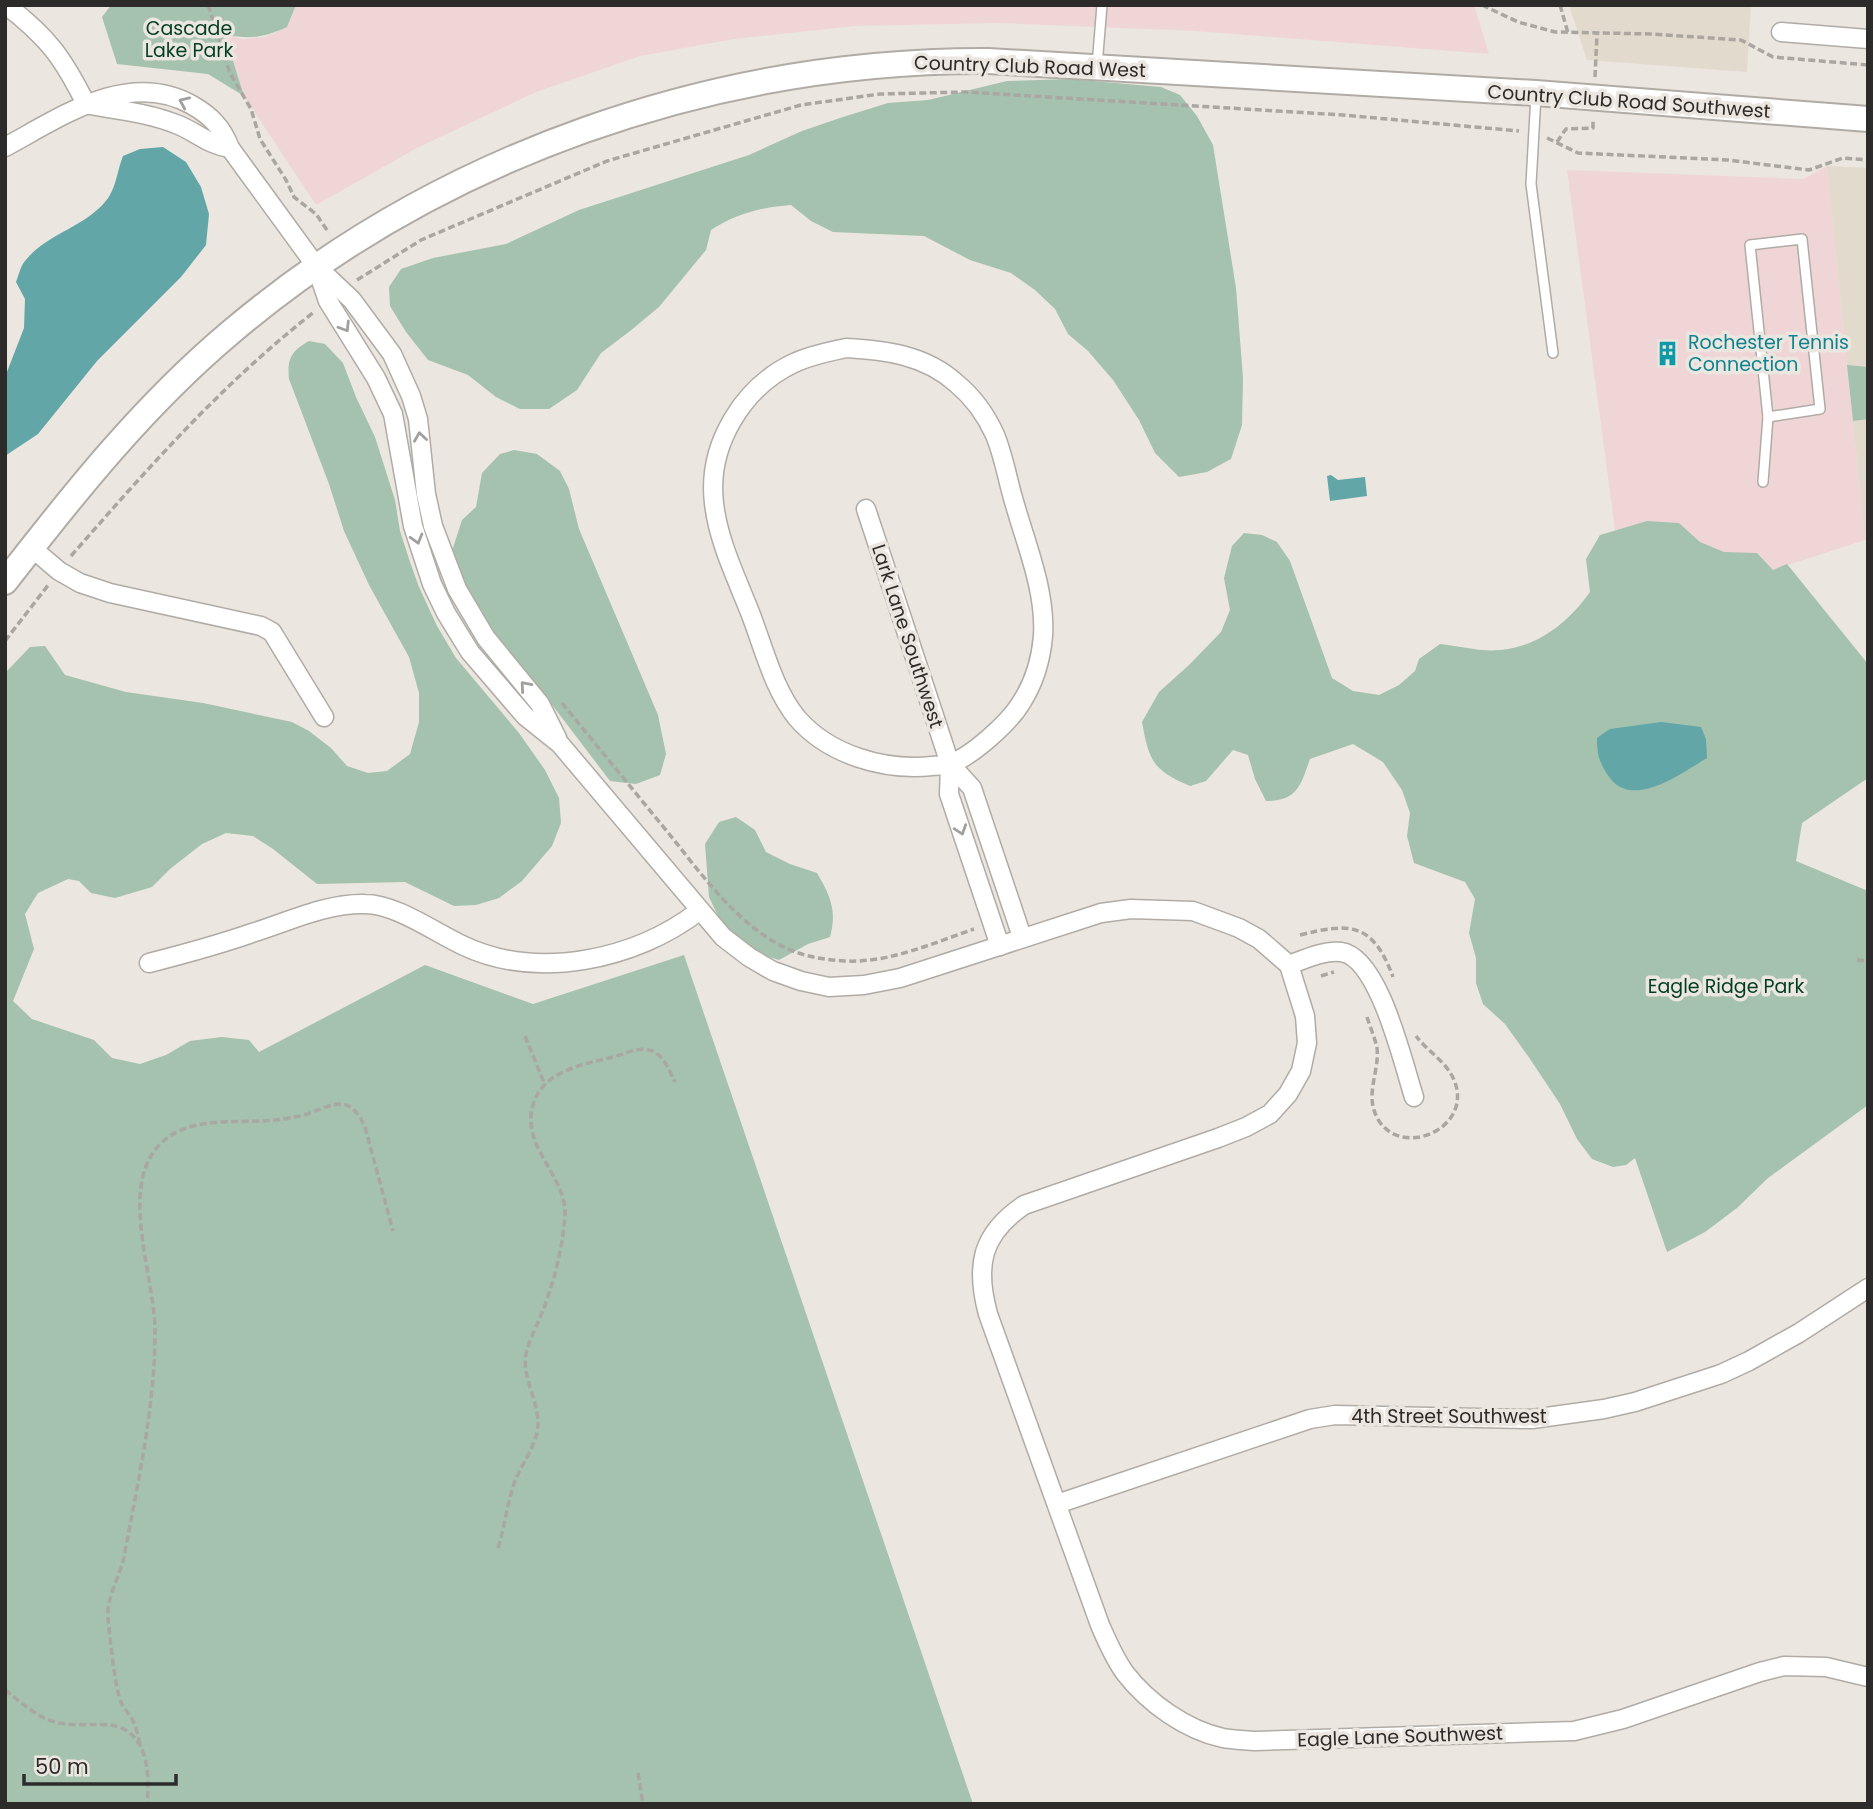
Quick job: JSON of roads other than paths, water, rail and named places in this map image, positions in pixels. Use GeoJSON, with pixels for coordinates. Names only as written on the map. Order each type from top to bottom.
{"type":"FeatureCollection","features":[{"type":"Feature","properties":{"kind":"main road","name":"Country Club Road West"},"geometry":{"type":"LineString","coordinates":[[5,582],[118,443],[164,394],[230,332],[316,266],[428,200],[523,155],[617,118],[716,91],[805,75],[905,63],[988,61],[1391,84]]}},
{"type":"Feature","properties":{"kind":"main road","name":"Country Club Road Southwest"},"geometry":{"type":"LineString","coordinates":[[1391,84],[1868,119]]}},
{"type":"Feature","properties":{"kind":"street"},"geometry":{"type":"LineString","coordinates":[[6,5],[50,43],[66,65],[86,104]]}},
{"type":"Feature","properties":{"kind":"street"},"geometry":{"type":"LineString","coordinates":[[1781,33],[1868,38]]}},
{"type":"Feature","properties":{"kind":"street"},"geometry":{"type":"LineString","coordinates":[[5,148],[86,104],[161,118],[178,124],[216,146],[230,148],[316,266],[352,300],[386,345],[402,374],[418,419],[426,495],[433,526],[457,589],[486,638],[540,704],[561,744]]}},
{"type":"Feature","properties":{"kind":"street"},"geometry":{"type":"LineString","coordinates":[[316,266],[328,301],[388,400],[397,431],[413,526],[432,584],[446,613],[471,652],[526,716],[561,744],[699,911],[723,937],[749,957],[801,982],[829,987],[864,985],[900,978],[1101,913],[1131,909],[1193,911],[1239,928],[1259,939],[1289,965],[1329,952],[1344,952],[1358,959],[1377,985],[1414,1097]]}},
{"type":"Feature","properties":{"kind":"street"},"geometry":{"type":"LineString","coordinates":[[846,348],[880,349],[936,368],[955,381],[971,397],[996,438],[1039,588],[1043,634],[1041,658],[1034,679],[1009,721],[950,764],[919,767],[887,765],[858,759],[836,748],[798,719],[776,680],[718,528],[713,502],[713,476],[718,451],[728,426],[746,400],[769,378],[794,363],[819,353],[846,348]]}},
{"type":"Feature","properties":{"kind":"street","name":"Lark Lane Southwest"},"geometry":{"type":"LineString","coordinates":[[866,509],[950,764],[949,794],[1000,946]]}},
{"type":"Feature","properties":{"kind":"street"},"geometry":{"type":"LineString","coordinates":[[32,548],[58,571],[80,583],[110,593],[261,626],[272,632],[324,716]]}},
{"type":"Feature","properties":{"kind":"street","name":"Lark Lane Southwest"},"geometry":{"type":"LineString","coordinates":[[950,764],[972,788],[1022,937]]}},
{"type":"Feature","properties":{"kind":"street"},"geometry":{"type":"LineString","coordinates":[[149,963],[344,905],[368,904],[392,910],[465,946],[504,959],[533,964],[567,962],[612,952],[657,937],[699,911]]}},
{"type":"Feature","properties":{"kind":"street","name":"Eagle Lane Southwest"},"geometry":{"type":"LineString","coordinates":[[1289,965],[1305,1016],[1307,1043],[1301,1071],[1289,1094],[1270,1114],[1218,1138],[1024,1205],[1008,1216],[995,1230],[985,1248],[981,1289],[1100,1625],[1124,1671],[1135,1684],[1174,1716],[1195,1728],[1223,1738],[1255,1741],[1574,1731],[1623,1719],[1784,1666],[1826,1667],[1868,1677]]}},
{"type":"Feature","properties":{"kind":"street","name":"4th Street Southwest"},"geometry":{"type":"LineString","coordinates":[[1057,1504],[1310,1419],[1335,1415],[1532,1419],[1574,1415],[1635,1402],[1721,1374],[1749,1361],[1799,1333],[1868,1288]]}},
{"type":"Feature","properties":{"kind":"lane"},"geometry":{"type":"LineString","coordinates":[[1097,66],[1102,5]]}},
{"type":"Feature","properties":{"kind":"lane"},"geometry":{"type":"LineString","coordinates":[[1536,93],[1531,184],[1553,353]]}},
{"type":"Feature","properties":{"kind":"lane"},"geometry":{"type":"LineString","coordinates":[[1763,482],[1768,417],[1750,245],[1802,239],[1820,409],[1768,417]]}},
{"type":"Feature","properties":{"kind":"water"},"geometry":{"type":"Polygon","coordinates":[[[163,147],[186,162],[201,187],[209,214],[206,245],[181,277],[97,361],[38,434],[5,456],[5,377],[24,328],[25,299],[16,282],[22,266],[43,244],[86,218],[105,202],[114,186],[123,156],[140,149],[163,147]]]}},
{"type":"Feature","properties":{"kind":"water"},"geometry":{"type":"Polygon","coordinates":[[[1331,475],[1338,480],[1365,477],[1367,496],[1330,501],[1327,476],[1331,475]]]}},
{"type":"Feature","properties":{"kind":"water"},"geometry":{"type":"Polygon","coordinates":[[[1661,722],[1701,727],[1706,739],[1707,758],[1656,786],[1629,790],[1617,785],[1600,761],[1597,738],[1610,729],[1661,722]]]}},
{"type":"Feature","properties":{"kind":"place","name":"Rochester Tennis Connection"},"geometry":{"type":"Point","coordinates":[1668,353]}},
{"type":"Feature","properties":{"kind":"park label","name":"Cascade Lake Park"},"geometry":{"type":"Point","coordinates":[189,39]}},
{"type":"Feature","properties":{"kind":"park label","name":"Eagle Ridge Park"},"geometry":{"type":"Point","coordinates":[1726,986]}}]}
